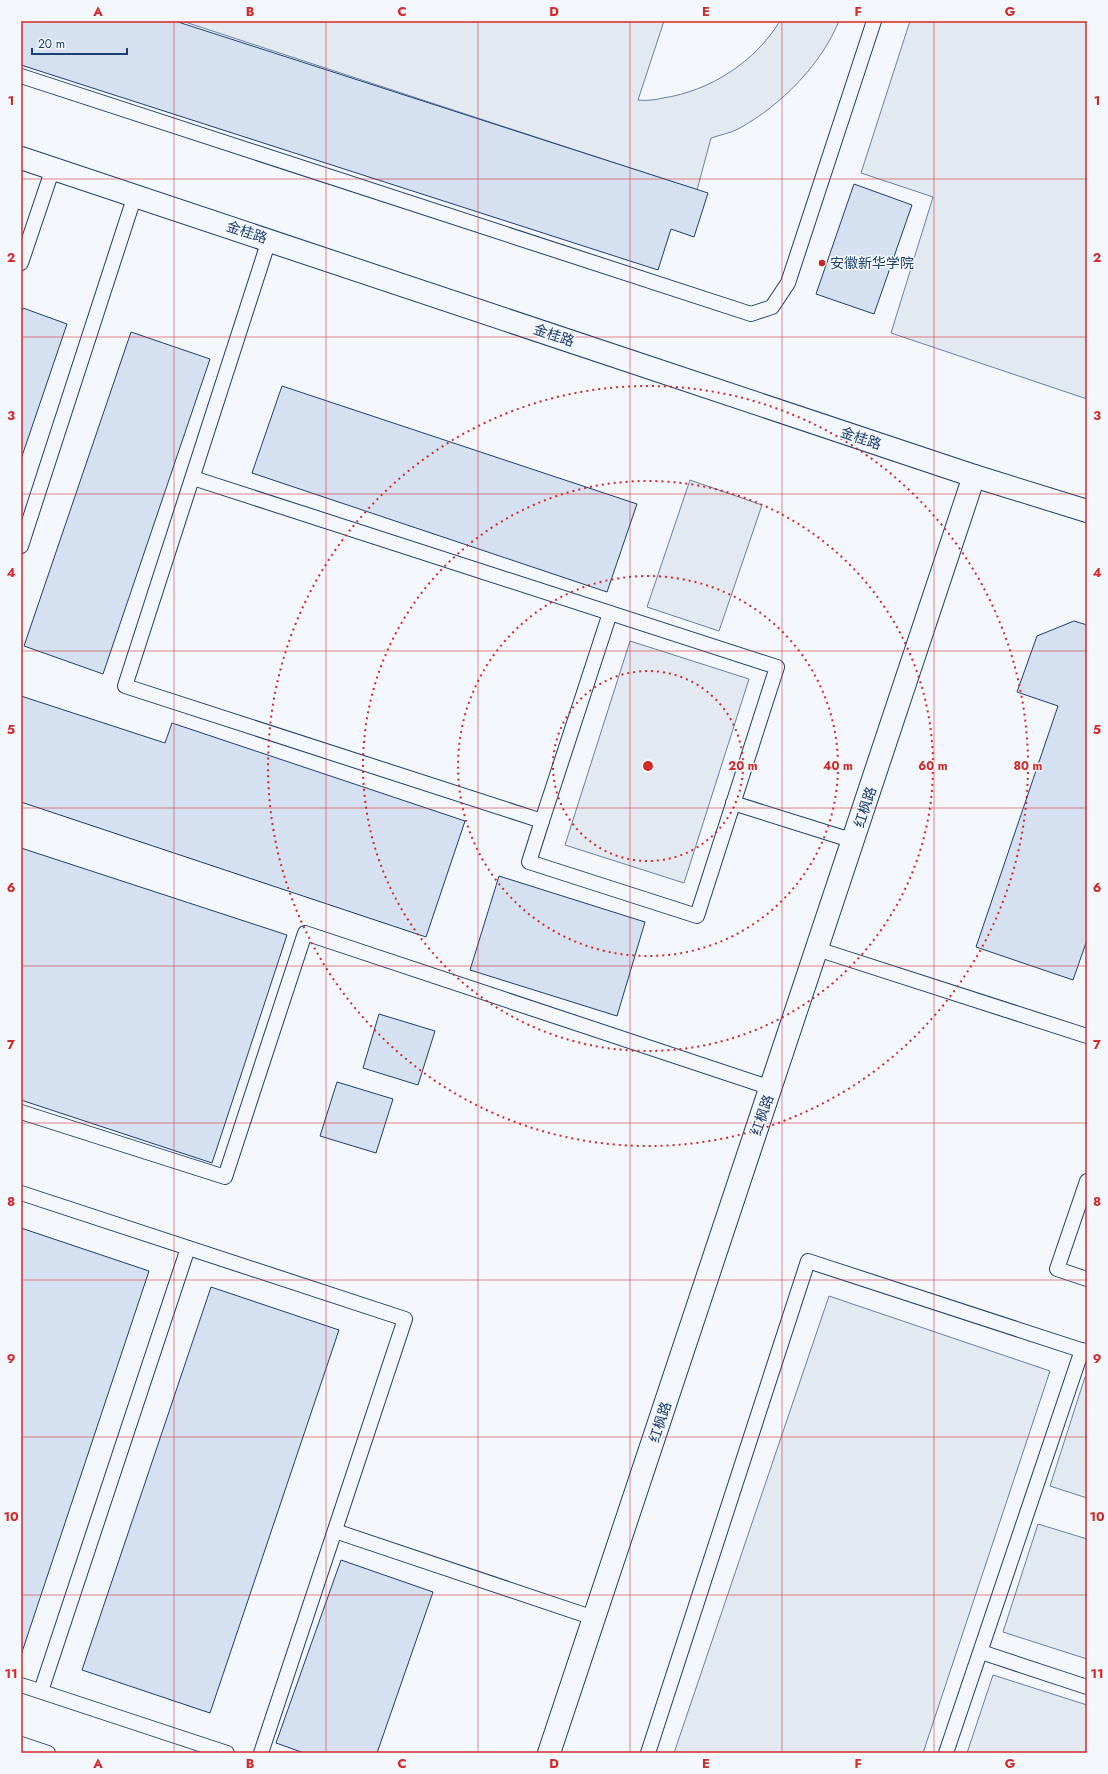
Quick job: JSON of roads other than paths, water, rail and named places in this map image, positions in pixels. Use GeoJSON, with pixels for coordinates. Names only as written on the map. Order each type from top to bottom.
{"type":"FeatureCollection","features":[{"type":"Feature","properties":{"kind":"street","name":"金桂路"},"geometry":{"type":"LineString","coordinates":[[21,158],[974,476],[1087,511]]}},
{"type":"Feature","properties":{"kind":"street","name":"红枫路"},"geometry":{"type":"LineString","coordinates":[[549,1753],[854,841],[974,476]]}},
{"type":"Feature","properties":{"kind":"lane"},"geometry":{"type":"LineString","coordinates":[[21,76],[751,314],[772,307],[788,282],[874,21]]}},
{"type":"Feature","properties":{"kind":"lane"},"geometry":{"type":"LineString","coordinates":[[21,263],[52,168]]}},
{"type":"Feature","properties":{"kind":"lane"},"geometry":{"type":"LineString","coordinates":[[21,546],[135,196]]}},
{"type":"Feature","properties":{"kind":"lane"},"geometry":{"type":"LineString","coordinates":[[269,240],[125,686],[542,821]]}},
{"type":"Feature","properties":{"kind":"lane"},"geometry":{"type":"LineString","coordinates":[[193,478],[777,667],[697,916],[529,862],[610,613]]}},
{"type":"Feature","properties":{"kind":"lane"},"geometry":{"type":"LineString","coordinates":[[733,803],[854,841]]}},
{"type":"Feature","properties":{"kind":"lane"},"geometry":{"type":"LineString","coordinates":[[21,1112],[225,1177],[305,933],[771,1088]]}},
{"type":"Feature","properties":{"kind":"lane"},"geometry":{"type":"LineString","coordinates":[[817,949],[1087,1036]]}},
{"type":"Feature","properties":{"kind":"lane"},"geometry":{"type":"LineString","coordinates":[[1087,1181],[1057,1269],[1087,1279]]}},
{"type":"Feature","properties":{"kind":"lane"},"geometry":{"type":"LineString","coordinates":[[21,1193],[405,1319],[261,1753]]}},
{"type":"Feature","properties":{"kind":"lane"},"geometry":{"type":"LineString","coordinates":[[41,1691],[188,1248]]}},
{"type":"Feature","properties":{"kind":"lane"},"geometry":{"type":"LineString","coordinates":[[648,1753],[808,1261],[1084,1351],[946,1753]]}},
{"type":"Feature","properties":{"kind":"lane"},"geometry":{"type":"LineString","coordinates":[[335,1531],[594,1618]]}},
{"type":"Feature","properties":{"kind":"lane"},"geometry":{"type":"LineString","coordinates":[[981,1652],[1087,1687]]}},
{"type":"Feature","properties":{"kind":"lane"},"geometry":{"type":"LineString","coordinates":[[21,1685],[227,1753]]}},
{"type":"Feature","properties":{"kind":"lane"},"geometry":{"type":"LineString","coordinates":[[21,1744],[48,1753]]}},
{"type":"Feature","properties":{"kind":"place","name":"安徽新华学院"},"geometry":{"type":"Point","coordinates":[822,263]}}]}
